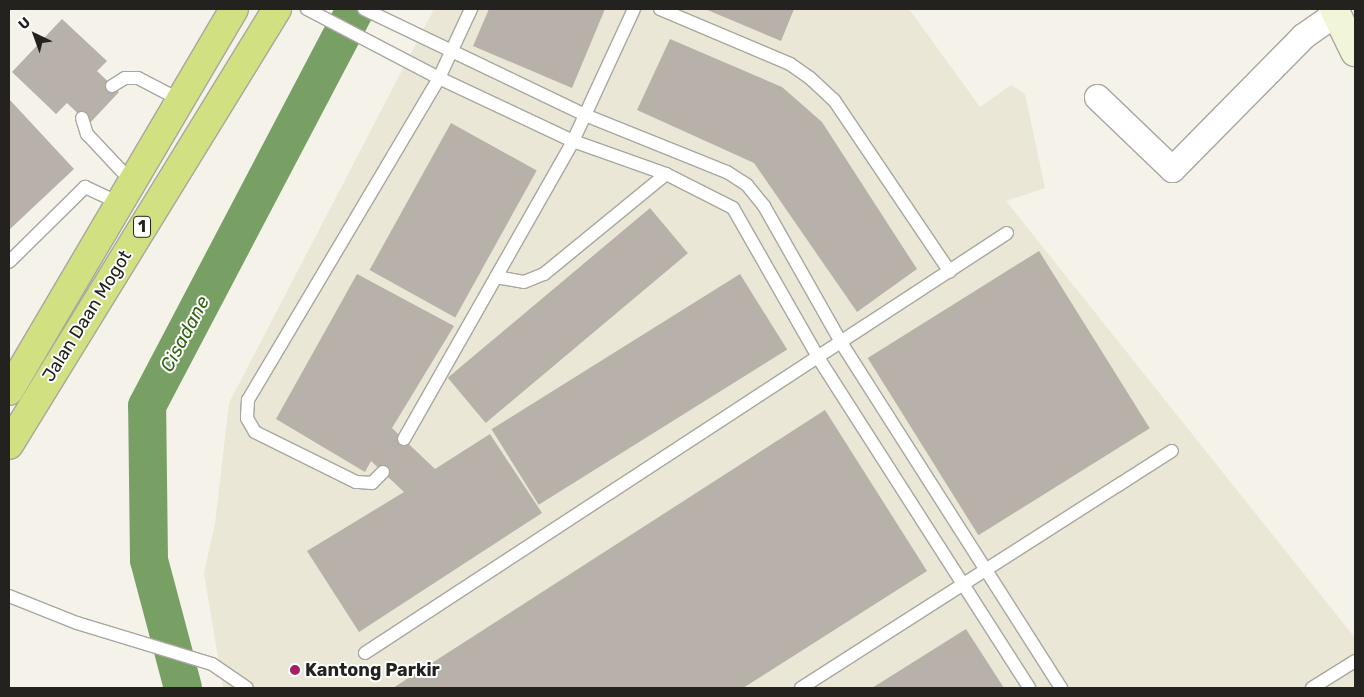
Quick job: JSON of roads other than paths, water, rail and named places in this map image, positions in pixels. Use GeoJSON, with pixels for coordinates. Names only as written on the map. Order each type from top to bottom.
{"type":"FeatureCollection","features":[{"type":"Feature","properties":{"kind":"highway","name":"Jalan Daan Mogot"},"geometry":{"type":"LineString","coordinates":[[9,391],[182,101],[234,9]]}},
{"type":"Feature","properties":{"kind":"highway","name":"Jalan Daan Mogot"},"geometry":{"type":"LineString","coordinates":[[9,446],[277,9]]}},
{"type":"Feature","properties":{"kind":"street"},"geometry":{"type":"LineString","coordinates":[[1097,98],[1172,169],[1303,36],[1335,11],[1353,44]]}},
{"type":"Feature","properties":{"kind":"lane"},"geometry":{"type":"LineString","coordinates":[[307,9],[439,78],[574,140],[666,174],[733,208],[819,359],[1030,688]]}},
{"type":"Feature","properties":{"kind":"lane"},"geometry":{"type":"LineString","coordinates":[[364,9],[452,53],[585,115],[727,172],[747,185],[764,206],[842,344],[1061,688]]}},
{"type":"Feature","properties":{"kind":"lane"},"geometry":{"type":"LineString","coordinates":[[383,472],[372,483],[356,482],[255,432],[247,418],[248,400],[439,78],[471,9]]}},
{"type":"Feature","properties":{"kind":"lane"},"geometry":{"type":"LineString","coordinates":[[404,439],[574,140],[634,9]]}},
{"type":"Feature","properties":{"kind":"lane"},"geometry":{"type":"LineString","coordinates":[[660,9],[790,64],[810,78],[834,100],[950,272]]}},
{"type":"Feature","properties":{"kind":"lane"},"geometry":{"type":"LineString","coordinates":[[112,86],[125,78],[138,78],[182,101]]}},
{"type":"Feature","properties":{"kind":"lane"},"geometry":{"type":"LineString","coordinates":[[82,118],[87,134],[127,193]]}},
{"type":"Feature","properties":{"kind":"lane"},"geometry":{"type":"LineString","coordinates":[[496,277],[524,282],[544,274],[666,174]]}},
{"type":"Feature","properties":{"kind":"lane"},"geometry":{"type":"LineString","coordinates":[[9,262],[85,187],[127,193]]}},
{"type":"Feature","properties":{"kind":"lane"},"geometry":{"type":"LineString","coordinates":[[365,653],[842,344],[1007,233]]}},
{"type":"Feature","properties":{"kind":"lane"},"geometry":{"type":"LineString","coordinates":[[801,688],[1172,451]]}},
{"type":"Feature","properties":{"kind":"lane"},"geometry":{"type":"LineString","coordinates":[[9,596],[77,623],[212,664],[247,688]]}},
{"type":"Feature","properties":{"kind":"lane"},"geometry":{"type":"LineString","coordinates":[[1312,688],[1355,662]]}},
{"type":"Feature","properties":{"kind":"waterway","name":"Cisadane"},"geometry":{"type":"LineString","coordinates":[[183,688],[149,560],[147,406],[355,9]]}},
{"type":"Feature","properties":{"kind":"place","name":"Kantong Parkir"},"geometry":{"type":"Point","coordinates":[295,670]}}]}
